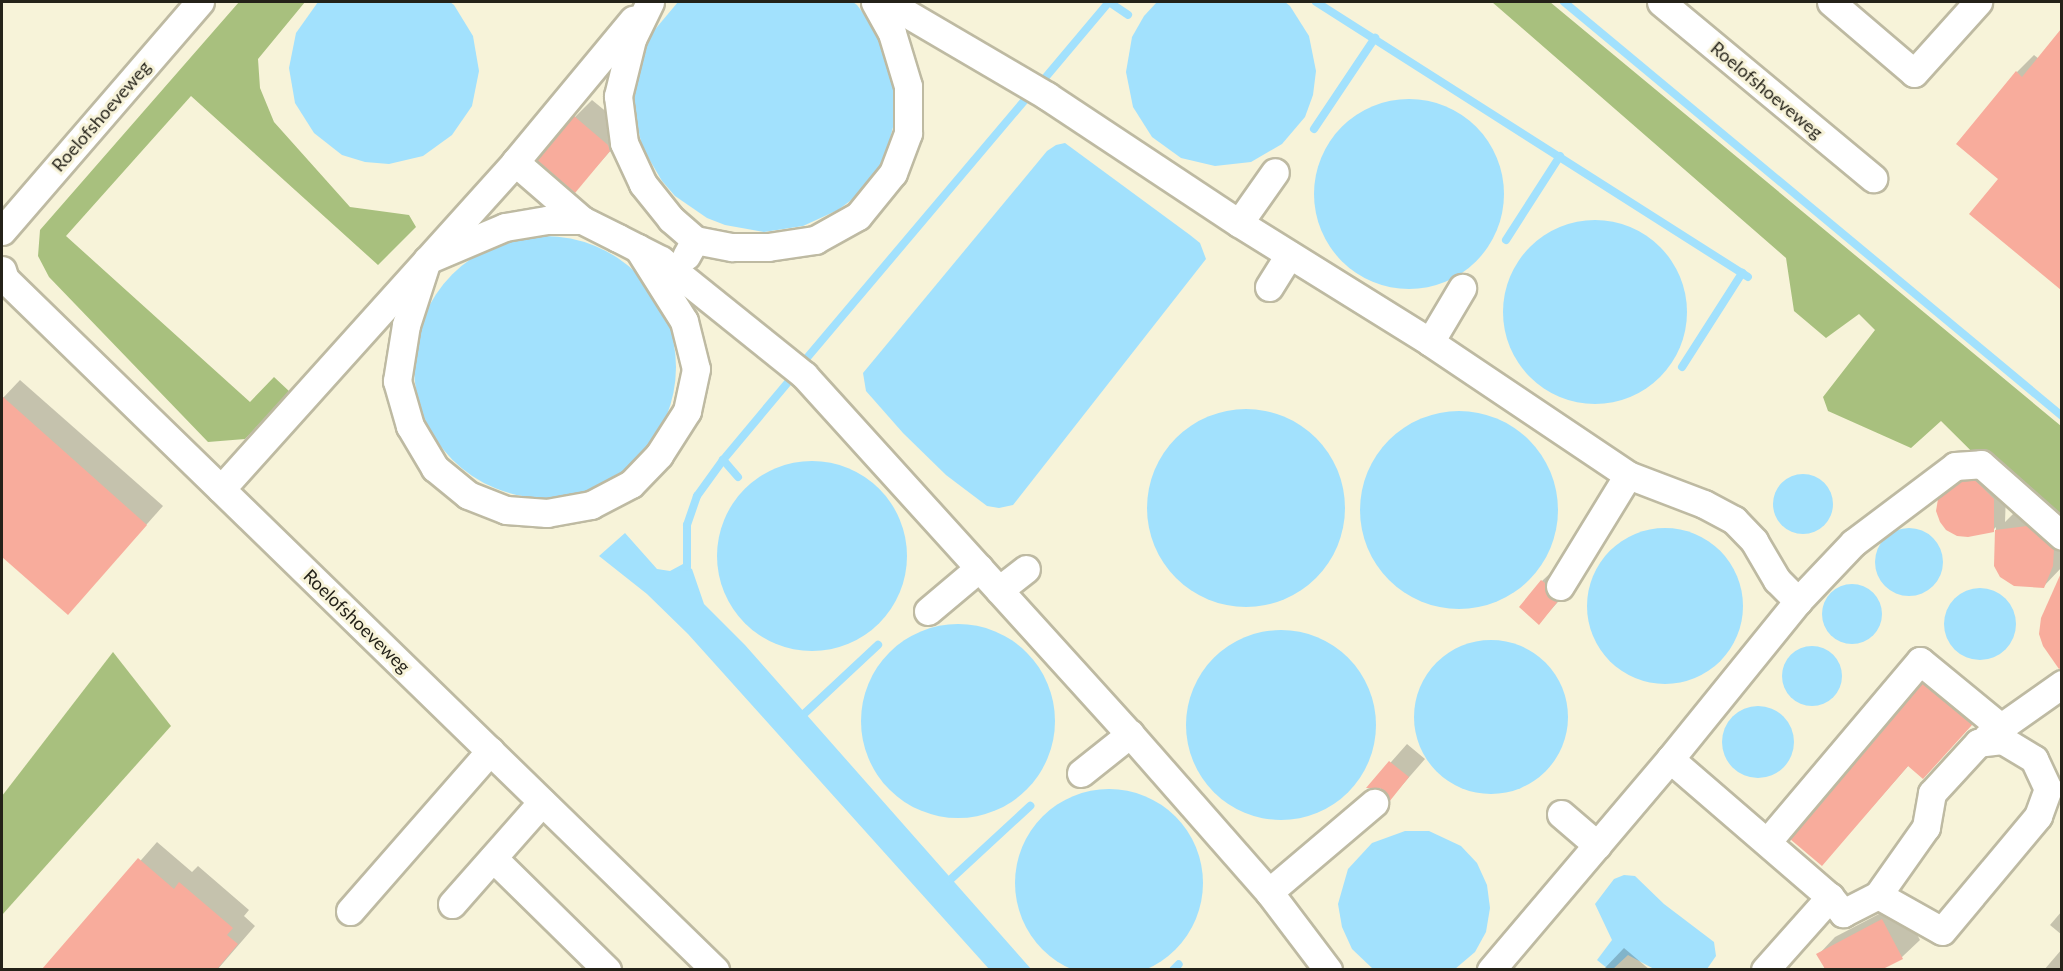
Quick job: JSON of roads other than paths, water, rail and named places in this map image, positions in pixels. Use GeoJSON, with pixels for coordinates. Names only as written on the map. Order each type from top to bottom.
{"type":"FeatureCollection","features":[{"type":"Feature","properties":{"kind":"street","name":"Roelofshoeveweg"},"geometry":{"type":"LineString","coordinates":[[2,231],[200,2]]}},
{"type":"Feature","properties":{"kind":"street"},"geometry":{"type":"LineString","coordinates":[[221,489],[515,162],[650,2]]}},
{"type":"Feature","properties":{"kind":"street"},"geometry":{"type":"LineString","coordinates":[[650,2],[632,39],[618,96],[624,143],[643,184],[671,219],[696,240],[741,247],[768,247],[814,240],[858,216],[893,173],[908,133],[908,86],[892,33],[889,3]]}},
{"type":"Feature","properties":{"kind":"street","name":"Roelofshoeveweg"},"geometry":{"type":"LineString","coordinates":[[1661,2],[1873,178]]}},
{"type":"Feature","properties":{"kind":"street"},"geometry":{"type":"LineString","coordinates":[[1831,2],[1914,73],[1978,2]]}},
{"type":"Feature","properties":{"kind":"street"},"geometry":{"type":"LineString","coordinates":[[889,3],[1047,96],[1239,223],[1430,342],[1628,475],[1704,504],[1734,520],[1754,541],[1777,580],[1798,600]]}},
{"type":"Feature","properties":{"kind":"street"},"geometry":{"type":"LineString","coordinates":[[515,162],[582,220],[661,260],[797,369],[1130,734],[1269,892],[1328,969]]}},
{"type":"Feature","properties":{"kind":"street"},"geometry":{"type":"LineString","coordinates":[[1239,223],[1275,172]]}},
{"type":"Feature","properties":{"kind":"street"},"geometry":{"type":"LineString","coordinates":[[582,220],[547,220],[505,227],[427,260],[406,325],[397,381],[410,426],[435,468],[468,495],[506,510],[547,513],[591,505],[631,484],[659,455],[687,411],[696,369],[684,321],[638,248]]}},
{"type":"Feature","properties":{"kind":"street"},"geometry":{"type":"LineString","coordinates":[[676,272],[696,240]]}},
{"type":"Feature","properties":{"kind":"street"},"geometry":{"type":"LineString","coordinates":[[1269,287],[1289,255]]}},
{"type":"Feature","properties":{"kind":"street","name":"Roelofshoeveweg"},"geometry":{"type":"LineString","coordinates":[[2,270],[5,279],[715,969]]}},
{"type":"Feature","properties":{"kind":"street"},"geometry":{"type":"LineString","coordinates":[[1430,342],[1462,288]]}},
{"type":"Feature","properties":{"kind":"street"},"geometry":{"type":"LineString","coordinates":[[1491,969],[1670,759],[1798,600],[1853,543],[1955,466],[1981,464],[2061,536]]}},
{"type":"Feature","properties":{"kind":"street"},"geometry":{"type":"LineString","coordinates":[[1560,586],[1628,475]]}},
{"type":"Feature","properties":{"kind":"street"},"geometry":{"type":"LineString","coordinates":[[928,611],[979,568]]}},
{"type":"Feature","properties":{"kind":"street"},"geometry":{"type":"LineString","coordinates":[[999,590],[1026,569]]}},
{"type":"Feature","properties":{"kind":"street"},"geometry":{"type":"LineString","coordinates":[[1767,842],[1920,661],[1999,726]]}},
{"type":"Feature","properties":{"kind":"street"},"geometry":{"type":"LineString","coordinates":[[1670,759],[1830,897],[1843,913],[1878,895],[1926,827],[1932,793],[1978,743],[2061,684]]}},
{"type":"Feature","properties":{"kind":"street"},"geometry":{"type":"LineString","coordinates":[[1081,773],[1130,734]]}},
{"type":"Feature","properties":{"kind":"street"},"geometry":{"type":"LineString","coordinates":[[1878,895],[1942,931],[2038,816],[2048,789],[2034,759],[2002,740],[1978,743]]}},
{"type":"Feature","properties":{"kind":"street"},"geometry":{"type":"LineString","coordinates":[[350,910],[490,751]]}},
{"type":"Feature","properties":{"kind":"street"},"geometry":{"type":"LineString","coordinates":[[452,904],[542,802]]}},
{"type":"Feature","properties":{"kind":"street"},"geometry":{"type":"LineString","coordinates":[[1269,892],[1374,803]]}},
{"type":"Feature","properties":{"kind":"street"},"geometry":{"type":"LineString","coordinates":[[1561,814],[1597,844]]}},
{"type":"Feature","properties":{"kind":"street"},"geometry":{"type":"LineString","coordinates":[[493,858],[607,969]]}},
{"type":"Feature","properties":{"kind":"street"},"geometry":{"type":"LineString","coordinates":[[1765,969],[1830,897]]}},
{"type":"Feature","properties":{"kind":"water"},"geometry":{"type":"Polygon","coordinates":[[[318,2],[450,2],[454,5],[473,36],[479,71],[472,106],[452,135],[423,156],[389,164],[365,162],[342,155],[314,133],[295,103],[289,68],[296,33],[318,2]]]}},
{"type":"Feature","properties":{"kind":"water"},"geometry":{"type":"Polygon","coordinates":[[[678,2],[853,2],[857,5],[881,37],[895,73],[897,112],[887,150],[879,167],[854,198],[838,210],[803,226],[764,232],[725,225],[707,218],[675,196],[662,181],[642,147],[634,109],[634,89],[643,51],[652,33],[678,2]]]}},
{"type":"Feature","properties":{"kind":"water"},"geometry":{"type":"Polygon","coordinates":[[[1157,2],[1285,2],[1290,6],[1309,36],[1316,71],[1313,95],[1305,117],[1282,144],[1251,162],[1215,166],[1181,158],[1152,137],[1133,107],[1126,72],[1132,37],[1144,16],[1157,2]]]}},
{"type":"Feature","properties":{"kind":"water"},"geometry":{"type":"Polygon","coordinates":[[[1409,99],[1445,106],[1462,115],[1476,127],[1488,141],[1497,158],[1504,194],[1497,230],[1488,247],[1476,261],[1462,273],[1445,282],[1409,289],[1373,282],[1356,273],[1342,261],[1330,247],[1321,230],[1314,194],[1321,158],[1330,141],[1342,127],[1356,115],[1373,106],[1409,99]]]}},
{"type":"Feature","properties":{"kind":"water"},"geometry":{"type":"Polygon","coordinates":[[[1065,143],[1200,243],[1206,259],[1013,505],[999,508],[987,506],[946,475],[903,433],[866,391],[863,373],[1047,151],[1056,145],[1065,143]]]}},
{"type":"Feature","properties":{"kind":"water"},"geometry":{"type":"Polygon","coordinates":[[[1595,220],[1630,227],[1660,247],[1680,277],[1687,312],[1680,347],[1660,377],[1630,397],[1595,404],[1560,397],[1530,377],[1510,347],[1503,312],[1510,277],[1530,247],[1560,227],[1595,220]]]}},
{"type":"Feature","properties":{"kind":"water"},"geometry":{"type":"Polygon","coordinates":[[[532,236],[558,236],[583,241],[607,251],[638,274],[661,305],[671,329],[676,367],[671,405],[661,429],[638,460],[607,483],[583,493],[558,498],[532,498],[507,493],[483,483],[462,469],[443,450],[429,429],[419,405],[414,380],[414,354],[419,329],[429,305],[443,284],[462,265],[483,251],[507,241],[532,236]]]}},
{"type":"Feature","properties":{"kind":"water"},"geometry":{"type":"Polygon","coordinates":[[[1246,409],[1275,413],[1293,421],[1316,438],[1333,461],[1341,479],[1345,508],[1341,537],[1333,555],[1316,578],[1293,595],[1275,603],[1246,607],[1217,603],[1199,595],[1176,578],[1159,555],[1151,537],[1147,508],[1151,479],[1159,461],[1176,438],[1199,421],[1217,413],[1246,409]]]}},
{"type":"Feature","properties":{"kind":"water"},"geometry":{"type":"Polygon","coordinates":[[[1459,411],[1488,415],[1506,423],[1529,440],[1546,463],[1554,481],[1558,510],[1554,539],[1546,557],[1529,580],[1506,597],[1488,605],[1459,609],[1430,605],[1412,597],[1389,580],[1372,557],[1364,539],[1360,510],[1364,481],[1372,463],[1389,440],[1412,423],[1430,415],[1459,411]]]}},
{"type":"Feature","properties":{"kind":"water"},"geometry":{"type":"Polygon","coordinates":[[[812,461],[848,468],[865,477],[879,489],[891,503],[900,520],[907,556],[900,592],[891,609],[879,623],[865,635],[848,644],[812,651],[776,644],[759,635],[745,623],[733,609],[724,592],[717,556],[724,520],[733,503],[745,489],[759,477],[776,468],[812,461]]]}},
{"type":"Feature","properties":{"kind":"water"},"geometry":{"type":"Polygon","coordinates":[[[1797,474],[1809,474],[1820,479],[1828,487],[1833,504],[1831,516],[1820,529],[1809,534],[1797,534],[1786,529],[1778,521],[1773,510],[1773,498],[1778,487],[1786,479],[1797,474]]]}},
{"type":"Feature","properties":{"kind":"water"},"geometry":{"type":"Polygon","coordinates":[[[1665,528],[1680,529],[1695,534],[1720,551],[1737,576],[1742,591],[1742,621],[1737,636],[1720,661],[1695,678],[1680,683],[1665,684],[1650,683],[1635,678],[1610,661],[1593,636],[1588,621],[1587,606],[1588,591],[1593,576],[1610,551],[1635,534],[1650,529],[1665,528]]]}},
{"type":"Feature","properties":{"kind":"water"},"geometry":{"type":"Polygon","coordinates":[[[1909,528],[1922,531],[1933,538],[1940,549],[1943,562],[1940,575],[1933,586],[1922,593],[1909,596],[1896,593],[1885,586],[1878,575],[1875,562],[1878,549],[1885,538],[1896,531],[1909,528]]]}},
{"type":"Feature","properties":{"kind":"water"},"geometry":{"type":"Polygon","coordinates":[[[625,533],[657,569],[670,571],[683,564],[692,569],[704,604],[745,645],[1031,969],[989,969],[688,634],[647,594],[599,556],[625,533]]]}},
{"type":"Feature","properties":{"kind":"water"},"geometry":{"type":"Polygon","coordinates":[[[1852,584],[1873,593],[1882,614],[1873,635],[1852,644],[1831,635],[1822,614],[1831,593],[1852,584]]]}},
{"type":"Feature","properties":{"kind":"water"},"geometry":{"type":"Polygon","coordinates":[[[1980,588],[2000,594],[2010,604],[2016,624],[2010,644],[2000,654],[1980,660],[1960,654],[1950,644],[1944,624],[1950,604],[1960,594],[1980,588]]]}},
{"type":"Feature","properties":{"kind":"water"},"geometry":{"type":"Polygon","coordinates":[[[968,624],[1004,635],[1027,652],[1039,667],[1048,684],[1054,702],[1054,740],[1048,758],[1039,775],[1027,790],[1012,802],[995,811],[977,817],[948,818],[912,807],[883,783],[872,767],[862,740],[861,711],[872,675],[896,646],[912,635],[939,625],[968,624]]]}},
{"type":"Feature","properties":{"kind":"water"},"geometry":{"type":"Polygon","coordinates":[[[1290,630],[1300,631],[1326,641],[1342,651],[1355,664],[1369,688],[1375,706],[1375,744],[1369,762],[1355,786],[1342,799],[1318,813],[1300,819],[1272,820],[1262,819],[1236,809],[1220,799],[1207,786],[1193,762],[1187,744],[1186,716],[1187,706],[1197,680],[1207,664],[1220,651],[1244,637],[1262,631],[1290,630]]]}},
{"type":"Feature","properties":{"kind":"water"},"geometry":{"type":"Polygon","coordinates":[[[1491,640],[1520,646],[1534,653],[1545,663],[1555,674],[1562,688],[1568,717],[1562,746],[1555,760],[1545,771],[1534,781],[1520,788],[1491,794],[1462,788],[1448,781],[1437,771],[1427,760],[1420,746],[1414,717],[1420,688],[1427,674],[1437,663],[1448,653],[1462,646],[1491,640]]]}},
{"type":"Feature","properties":{"kind":"water"},"geometry":{"type":"Polygon","coordinates":[[[1806,646],[1818,646],[1829,651],[1837,659],[1842,676],[1840,688],[1829,701],[1818,706],[1806,706],[1795,701],[1787,693],[1782,682],[1782,670],[1787,659],[1795,651],[1806,646]]]}},
{"type":"Feature","properties":{"kind":"water"},"geometry":{"type":"Polygon","coordinates":[[[1758,706],[1772,709],[1784,716],[1791,728],[1794,742],[1791,756],[1784,768],[1772,775],[1758,778],[1744,775],[1732,768],[1725,756],[1722,742],[1725,728],[1732,716],[1744,709],[1758,706]]]}},
{"type":"Feature","properties":{"kind":"water"},"geometry":{"type":"Polygon","coordinates":[[[1109,789],[1145,796],[1161,805],[1175,817],[1187,831],[1196,847],[1203,883],[1196,919],[1187,935],[1175,949],[1161,961],[1145,970],[1109,977],[1073,970],[1057,961],[1043,949],[1031,935],[1022,919],[1015,883],[1022,847],[1031,831],[1043,817],[1057,805],[1073,796],[1109,789]]]}},
{"type":"Feature","properties":{"kind":"water"},"geometry":{"type":"Polygon","coordinates":[[[1405,831],[1429,831],[1461,846],[1477,863],[1487,885],[1490,908],[1486,932],[1475,952],[1455,969],[1373,969],[1352,949],[1342,927],[1338,904],[1348,869],[1372,843],[1405,831]]]}},
{"type":"Feature","properties":{"kind":"water"},"geometry":{"type":"Polygon","coordinates":[[[1624,875],[1635,876],[1664,904],[1714,942],[1716,956],[1707,969],[1654,969],[1628,955],[1613,969],[1608,969],[1597,960],[1612,940],[1595,904],[1614,879],[1624,875]]]}},
{"type":"Feature","properties":{"kind":"waterway"},"geometry":{"type":"LineString","coordinates":[[1109,2],[1128,15]]}},
{"type":"Feature","properties":{"kind":"waterway"},"geometry":{"type":"LineString","coordinates":[[1045,78],[1109,2]]}},
{"type":"Feature","properties":{"kind":"waterway"},"geometry":{"type":"LineString","coordinates":[[1316,2],[1748,277]]}},
{"type":"Feature","properties":{"kind":"waterway"},"geometry":{"type":"LineString","coordinates":[[1564,2],[2062,416]]}},
{"type":"Feature","properties":{"kind":"waterway"},"geometry":{"type":"LineString","coordinates":[[1314,129],[1375,38]]}},
{"type":"Feature","properties":{"kind":"waterway"},"geometry":{"type":"LineString","coordinates":[[806,359],[1025,100]]}},
{"type":"Feature","properties":{"kind":"waterway"},"geometry":{"type":"LineString","coordinates":[[1506,240],[1560,156]]}},
{"type":"Feature","properties":{"kind":"waterway"},"geometry":{"type":"LineString","coordinates":[[1682,367],[1742,273]]}},
{"type":"Feature","properties":{"kind":"waterway"},"geometry":{"type":"LineString","coordinates":[[738,477],[723,460],[789,381]]}},
{"type":"Feature","properties":{"kind":"waterway"},"geometry":{"type":"LineString","coordinates":[[687,567],[687,525],[697,496],[723,460]]}},
{"type":"Feature","properties":{"kind":"waterway"},"geometry":{"type":"LineString","coordinates":[[805,713],[878,645]]}},
{"type":"Feature","properties":{"kind":"waterway"},"geometry":{"type":"LineString","coordinates":[[951,879],[1030,806]]}},
{"type":"Feature","properties":{"kind":"waterway"},"geometry":{"type":"LineString","coordinates":[[1173,970],[1179,964]]}}]}
